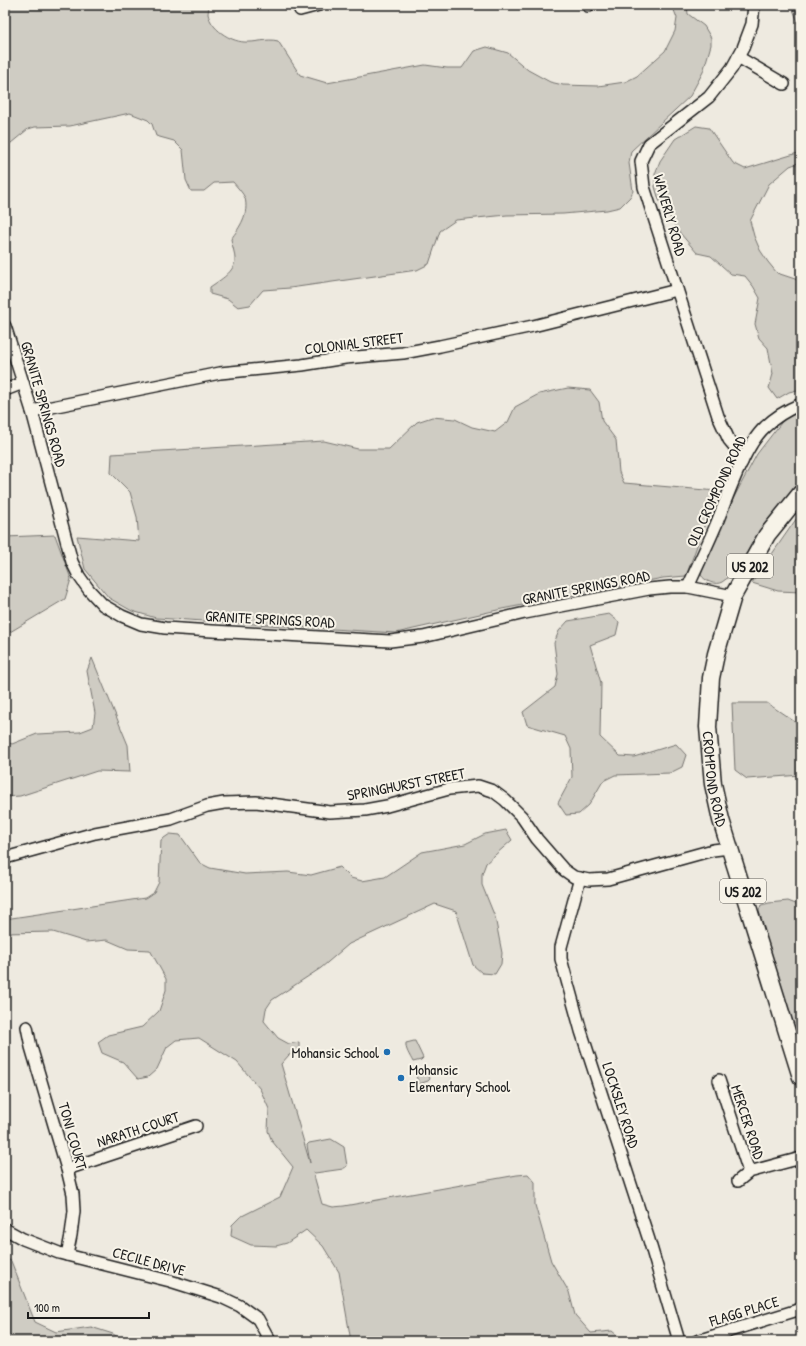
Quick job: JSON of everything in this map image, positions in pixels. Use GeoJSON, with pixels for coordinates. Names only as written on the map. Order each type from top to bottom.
{"type":"FeatureCollection","features":[{"type":"Feature","properties":{"kind":"highway","name":"CROMPOND ROAD"},"geometry":{"type":"LineString","coordinates":[[801,493],[767,535],[733,596],[716,654],[711,678],[708,727],[712,784],[721,820],[801,1077]]}},
{"type":"Feature","properties":{"kind":"street"},"geometry":{"type":"LineString","coordinates":[[300,10],[319,5]]}},
{"type":"Feature","properties":{"kind":"street","name":"WAVERLY ROAD"},"geometry":{"type":"LineString","coordinates":[[742,462],[734,446],[729,440],[718,416],[644,187],[642,161],[650,144],[709,96],[732,68],[752,24],[754,5]]}},
{"type":"Feature","properties":{"kind":"street"},"geometry":{"type":"LineString","coordinates":[[738,57],[784,84]]}},
{"type":"Feature","properties":{"kind":"street","name":"COLONIAL STREET"},"geometry":{"type":"LineString","coordinates":[[32,411],[220,373],[302,365],[346,358],[403,353],[533,326],[677,290]]}},
{"type":"Feature","properties":{"kind":"street","name":"GRANITE SPRINGS ROAD"},"geometry":{"type":"LineString","coordinates":[[5,326],[32,411],[72,562],[79,576],[89,590],[103,604],[122,616],[141,624],[165,628],[390,641],[423,637],[525,613],[649,589],[688,587],[733,596]]}},
{"type":"Feature","properties":{"kind":"street"},"geometry":{"type":"LineString","coordinates":[[5,390],[23,383]]}},
{"type":"Feature","properties":{"kind":"street","name":"OLD CROMPOND ROAD"},"geometry":{"type":"LineString","coordinates":[[688,587],[714,531],[750,446],[764,427],[790,409],[801,404]]}},
{"type":"Feature","properties":{"kind":"street","name":"SPRINGHURST STREET"},"geometry":{"type":"LineString","coordinates":[[5,858],[95,833],[172,819],[207,806],[224,803],[256,802],[330,812],[358,811],[387,806],[449,790],[478,786],[493,791],[522,817],[537,839],[564,870],[574,877],[589,880],[608,879],[713,850],[729,848]]}},
{"type":"Feature","properties":{"kind":"street","name":"LOCKSLEY ROAD"},"geometry":{"type":"LineString","coordinates":[[580,878],[561,947],[561,959],[581,1031],[649,1240],[679,1341]]}},
{"type":"Feature","properties":{"kind":"street","name":"TONI COURT"},"geometry":{"type":"LineString","coordinates":[[26,1027],[73,1194],[74,1211],[71,1235],[66,1255]]}},
{"type":"Feature","properties":{"kind":"street","name":"MERCER ROAD"},"geometry":{"type":"LineString","coordinates":[[719,1080],[749,1172]]}},
{"type":"Feature","properties":{"kind":"street","name":"NARATH COURT"},"geometry":{"type":"LineString","coordinates":[[67,1169],[196,1126]]}},
{"type":"Feature","properties":{"kind":"street"},"geometry":{"type":"LineString","coordinates":[[738,1182],[749,1172],[801,1158]]}},
{"type":"Feature","properties":{"kind":"street","name":"CECILE DRIVE"},"geometry":{"type":"LineString","coordinates":[[5,1229],[23,1239],[66,1255],[170,1281],[227,1300],[240,1306],[258,1319],[270,1341]]}},
{"type":"Feature","properties":{"kind":"street","name":"FLAGG PLACE"},"geometry":{"type":"LineString","coordinates":[[697,1341],[801,1309]]}},
{"type":"Feature","properties":{"kind":"shaded area"},"geometry":{"type":"Polygon","coordinates":[[[5,5],[209,5],[208,14],[213,25],[227,37],[244,42],[270,40],[278,41],[300,75],[327,83],[425,65],[447,68],[462,68],[474,51],[487,47],[508,53],[528,70],[550,82],[563,85],[598,86],[625,82],[637,76],[665,51],[675,31],[677,18],[672,5],[687,5],[688,14],[704,26],[711,38],[711,45],[703,72],[690,96],[631,151],[629,163],[633,191],[630,197],[620,207],[607,210],[563,214],[507,215],[456,220],[440,231],[429,264],[417,270],[290,288],[263,290],[250,305],[238,307],[228,299],[210,294],[210,287],[230,272],[234,264],[235,257],[231,239],[245,215],[245,198],[233,182],[214,183],[204,191],[191,191],[186,180],[183,150],[174,141],[156,136],[152,124],[148,120],[130,113],[70,126],[35,127],[28,129],[5,148],[5,5]]]}},
{"type":"Feature","properties":{"kind":"shaded area"},"geometry":{"type":"Polygon","coordinates":[[[789,5],[801,5],[801,30],[792,7],[789,5]]]}},
{"type":"Feature","properties":{"kind":"shaded area"},"geometry":{"type":"Polygon","coordinates":[[[696,126],[709,128],[733,163],[745,169],[801,152],[801,162],[790,166],[769,184],[750,221],[760,250],[777,273],[801,281],[801,389],[789,392],[777,399],[769,388],[773,374],[768,348],[759,338],[755,324],[760,298],[745,276],[731,274],[711,256],[697,253],[680,233],[659,200],[655,187],[655,174],[660,161],[675,139],[696,126]]]}},
{"type":"Feature","properties":{"kind":"shaded area"},"geometry":{"type":"Polygon","coordinates":[[[568,388],[590,390],[599,402],[602,421],[616,440],[619,472],[624,483],[717,491],[686,576],[663,578],[502,609],[396,633],[156,618],[132,611],[109,598],[85,569],[77,536],[139,541],[137,517],[130,492],[111,473],[112,454],[324,441],[358,449],[389,449],[417,422],[432,417],[455,419],[472,427],[495,432],[508,422],[515,407],[539,394],[568,388]]]}},
{"type":"Feature","properties":{"kind":"shaded area"},"geometry":{"type":"Polygon","coordinates":[[[801,411],[801,484],[768,520],[743,559],[728,578],[719,583],[708,581],[701,575],[703,567],[733,499],[757,454],[784,419],[801,411]]]}},
{"type":"Feature","properties":{"kind":"shaded area"},"geometry":{"type":"Polygon","coordinates":[[[801,512],[801,592],[778,591],[752,583],[801,512]]]}},
{"type":"Feature","properties":{"kind":"shaded area"},"geometry":{"type":"Polygon","coordinates":[[[55,535],[71,579],[65,599],[5,635],[5,537],[55,535]]]}},
{"type":"Feature","properties":{"kind":"shaded area"},"geometry":{"type":"Polygon","coordinates":[[[609,614],[619,622],[616,635],[590,645],[601,683],[600,737],[620,756],[634,757],[676,744],[686,755],[682,767],[670,773],[615,775],[603,781],[589,805],[579,814],[566,815],[558,803],[572,777],[571,749],[565,736],[527,725],[523,712],[555,687],[558,674],[554,643],[559,631],[568,621],[609,614]]]}},
{"type":"Feature","properties":{"kind":"shaded area"},"geometry":{"type":"Polygon","coordinates":[[[92,658],[128,745],[130,772],[97,771],[20,796],[5,797],[5,741],[12,744],[37,734],[80,732],[93,727],[95,713],[87,671],[92,658]]]}},
{"type":"Feature","properties":{"kind":"shaded area"},"geometry":{"type":"Polygon","coordinates":[[[732,703],[767,703],[801,726],[801,775],[747,779],[735,770],[732,703]]]}},
{"type":"Feature","properties":{"kind":"shaded area"},"geometry":{"type":"Polygon","coordinates":[[[506,830],[512,840],[486,863],[482,874],[482,885],[495,917],[502,953],[501,964],[495,974],[482,973],[473,965],[456,911],[435,904],[349,944],[321,968],[272,1000],[266,1009],[264,1021],[278,1038],[289,1044],[299,1042],[299,1053],[289,1055],[281,1064],[310,1163],[307,1145],[309,1143],[331,1139],[344,1147],[347,1166],[343,1169],[313,1172],[322,1204],[333,1207],[344,1206],[528,1174],[535,1182],[535,1205],[551,1261],[569,1292],[575,1315],[591,1333],[612,1331],[624,1341],[351,1341],[339,1272],[323,1246],[306,1230],[287,1243],[276,1246],[251,1245],[231,1236],[232,1225],[240,1217],[280,1197],[293,1167],[272,1141],[268,1131],[269,1109],[260,1089],[237,1062],[199,1038],[176,1040],[167,1047],[157,1069],[148,1077],[138,1079],[123,1062],[102,1053],[98,1042],[108,1035],[142,1027],[159,1011],[166,990],[166,979],[150,950],[128,949],[107,940],[86,942],[53,932],[5,933],[5,919],[145,898],[154,892],[159,882],[161,840],[170,834],[180,835],[200,863],[210,868],[245,874],[288,872],[311,875],[340,867],[351,878],[362,881],[385,877],[422,852],[465,844],[485,834],[506,830]]]}},
{"type":"Feature","properties":{"kind":"shaded area"},"geometry":{"type":"Polygon","coordinates":[[[788,901],[801,906],[801,1042],[794,1030],[769,953],[758,913],[761,905],[788,901]]]}},
{"type":"Feature","properties":{"kind":"shaded area"},"geometry":{"type":"Polygon","coordinates":[[[415,1041],[423,1058],[413,1062],[406,1048],[406,1043],[415,1041]]]}},
{"type":"Feature","properties":{"kind":"shaded area"},"geometry":{"type":"Polygon","coordinates":[[[425,1068],[430,1079],[419,1084],[415,1073],[417,1070],[425,1068]]]}},
{"type":"Feature","properties":{"kind":"shaded area"},"geometry":{"type":"Polygon","coordinates":[[[5,1258],[11,1261],[35,1322],[56,1332],[91,1327],[113,1334],[124,1341],[8,1341],[8,1321],[5,1311],[5,1258]]]}},
{"type":"Feature","properties":{"kind":"place","name":"Mohansic School"},"geometry":{"type":"Point","coordinates":[387,1052]}},
{"type":"Feature","properties":{"kind":"place","name":"Mohansic Elementary School"},"geometry":{"type":"Point","coordinates":[401,1078]}}]}
